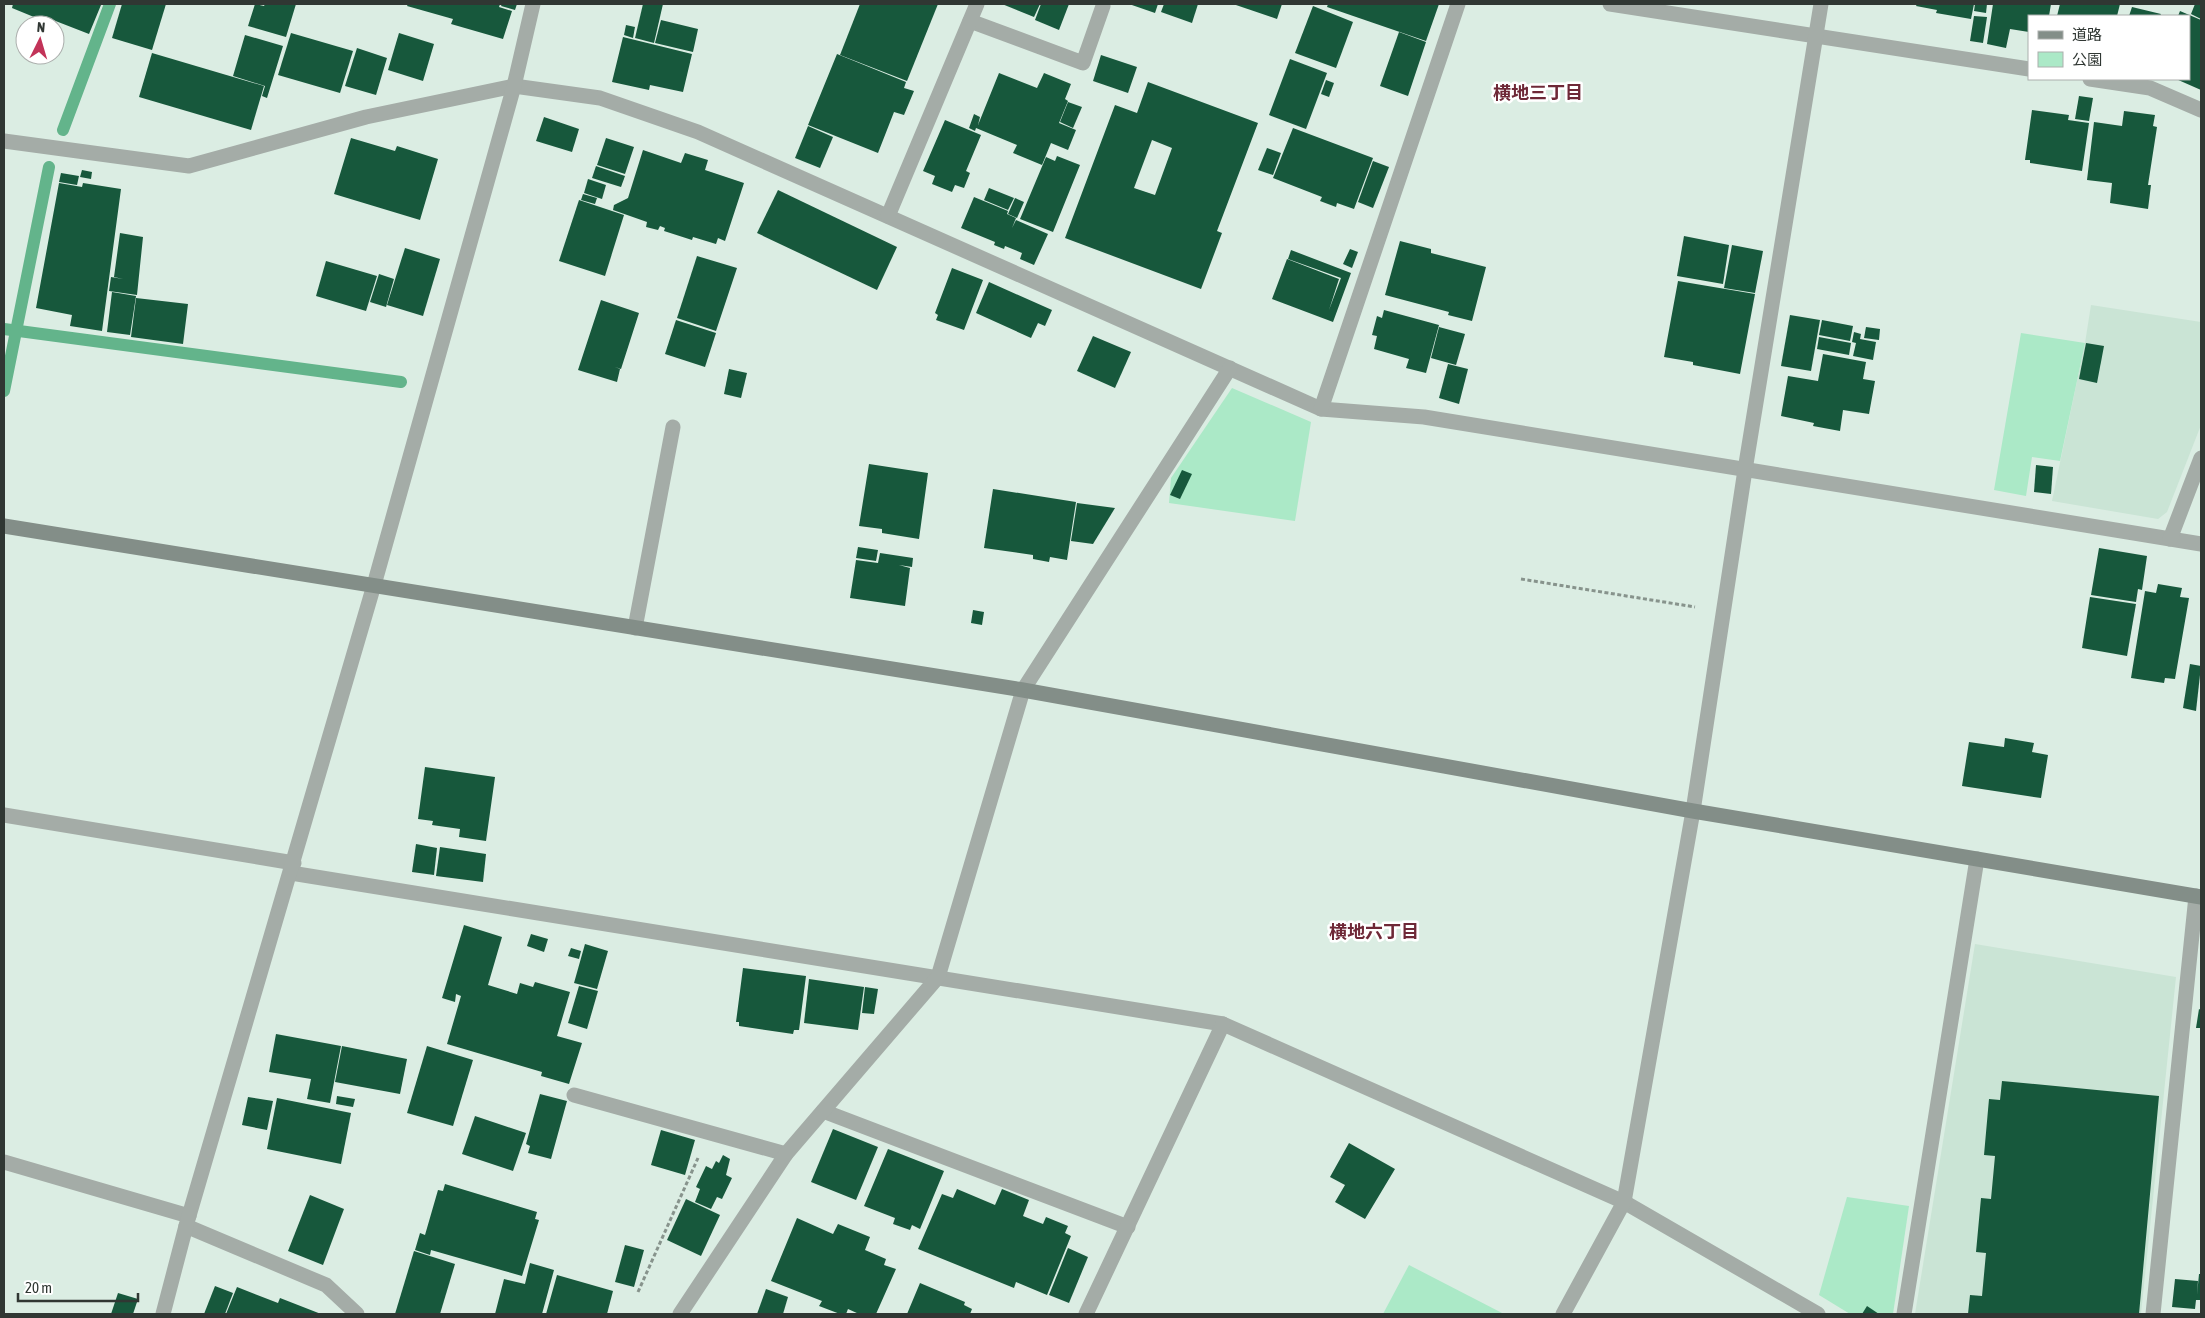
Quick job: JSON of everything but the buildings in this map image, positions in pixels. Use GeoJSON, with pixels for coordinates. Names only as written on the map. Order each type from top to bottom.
{"type":"FeatureCollection","features":[{"type":"Feature","properties":{"kind":"street"},"geometry":{"type":"LineString","coordinates":[[163,1314],[187,1221],[374,585],[514,86],[533,4]]}},
{"type":"Feature","properties":{"kind":"street"},"geometry":{"type":"LineString","coordinates":[[888,216],[977,4]]}},
{"type":"Feature","properties":{"kind":"street"},"geometry":{"type":"LineString","coordinates":[[1321,409],[1458,4]]}},
{"type":"Feature","properties":{"kind":"street"},"geometry":{"type":"LineString","coordinates":[[1610,4],[2028,69]]}},
{"type":"Feature","properties":{"kind":"street"},"geometry":{"type":"LineString","coordinates":[[1563,1314],[1624,1202],[1693,810],[1745,470],[1821,4]]}},
{"type":"Feature","properties":{"kind":"street"},"geometry":{"type":"LineString","coordinates":[[970,21],[1083,63],[1104,6]]}},
{"type":"Feature","properties":{"kind":"street"},"geometry":{"type":"LineString","coordinates":[[2097,80],[2150,88],[2201,110]]}},
{"type":"Feature","properties":{"kind":"street"},"geometry":{"type":"LineString","coordinates":[[4,142],[189,166],[366,117],[514,86],[600,98],[698,132],[1321,409],[1424,417],[2201,544]]}},
{"type":"Feature","properties":{"kind":"street"},"geometry":{"type":"LineString","coordinates":[[680,1314],[786,1154],[938,977],[1023,690],[1230,368]]}},
{"type":"Feature","properties":{"kind":"street"},"geometry":{"type":"LineString","coordinates":[[635,628],[673,427]]}},
{"type":"Feature","properties":{"kind":"street"},"geometry":{"type":"LineString","coordinates":[[2170,539],[2201,458]]}},
{"type":"Feature","properties":{"kind":"street"},"geometry":{"type":"LineString","coordinates":[[4,526],[1023,690],[1693,810],[2199,896],[2153,1314]]}},
{"type":"Feature","properties":{"kind":"street"},"geometry":{"type":"LineString","coordinates":[[4,815],[292,868],[1224,1024],[1624,1202],[1818,1314]]}},
{"type":"Feature","properties":{"kind":"street"},"geometry":{"type":"LineString","coordinates":[[1904,1314],[1978,859]]}},
{"type":"Feature","properties":{"kind":"street"},"geometry":{"type":"LineString","coordinates":[[1086,1314],[1224,1024]]}},
{"type":"Feature","properties":{"kind":"street"},"geometry":{"type":"LineString","coordinates":[[574,1095],[786,1154]]}},
{"type":"Feature","properties":{"kind":"street"},"geometry":{"type":"LineString","coordinates":[[823,1111],[1128,1227]]}},
{"type":"Feature","properties":{"kind":"street"},"geometry":{"type":"LineString","coordinates":[[4,1162],[187,1221],[326,1285],[357,1314]]}},
{"type":"Feature","properties":{"kind":"path"},"geometry":{"type":"LineString","coordinates":[[1520,579],[1724,611]]}},
{"type":"Feature","properties":{"kind":"path"},"geometry":{"type":"LineString","coordinates":[[638,1292],[710,1133]]}},
{"type":"Feature","properties":{"kind":"shaded area"},"geometry":{"type":"Polygon","coordinates":[[[2091,305],[2201,322],[2201,425],[2167,512],[2158,519],[2052,501],[2085,343],[2091,305]]]}},
{"type":"Feature","properties":{"kind":"shaded area"},"geometry":{"type":"Polygon","coordinates":[[[1975,944],[2176,977],[2141,1314],[1915,1314],[1975,944]]]}},
{"type":"Feature","properties":{"kind":"green space"},"geometry":{"type":"Polygon","coordinates":[[[2021,333],[2085,343],[2060,461],[2032,457],[2026,496],[1994,490],[2021,333]]]}},
{"type":"Feature","properties":{"kind":"green space"},"geometry":{"type":"Polygon","coordinates":[[[1232,388],[1311,422],[1295,521],[1169,503],[1171,478],[1232,388]]]}},
{"type":"Feature","properties":{"kind":"green space"},"geometry":{"type":"Polygon","coordinates":[[[1847,1197],[1909,1206],[1893,1314],[1850,1314],[1819,1295],[1847,1197]]]}},
{"type":"Feature","properties":{"kind":"green space"},"geometry":{"type":"Polygon","coordinates":[[[1409,1265],[1504,1314],[1383,1314],[1409,1265]]]}},
{"type":"Feature","properties":{"kind":"waterway"},"geometry":{"type":"LineString","coordinates":[[63,130],[110,4]]}},
{"type":"Feature","properties":{"kind":"waterway"},"geometry":{"type":"LineString","coordinates":[[4,391],[49,167]]}},
{"type":"Feature","properties":{"kind":"waterway"},"geometry":{"type":"LineString","coordinates":[[4,329],[401,382]]}},
{"type":"Feature","properties":{"kind":"district","name":"横地三丁目"},"geometry":{"type":"Point","coordinates":[1538,92]}},
{"type":"Feature","properties":{"kind":"district","name":"横地六丁目"},"geometry":{"type":"Point","coordinates":[1374,931]}}]}
